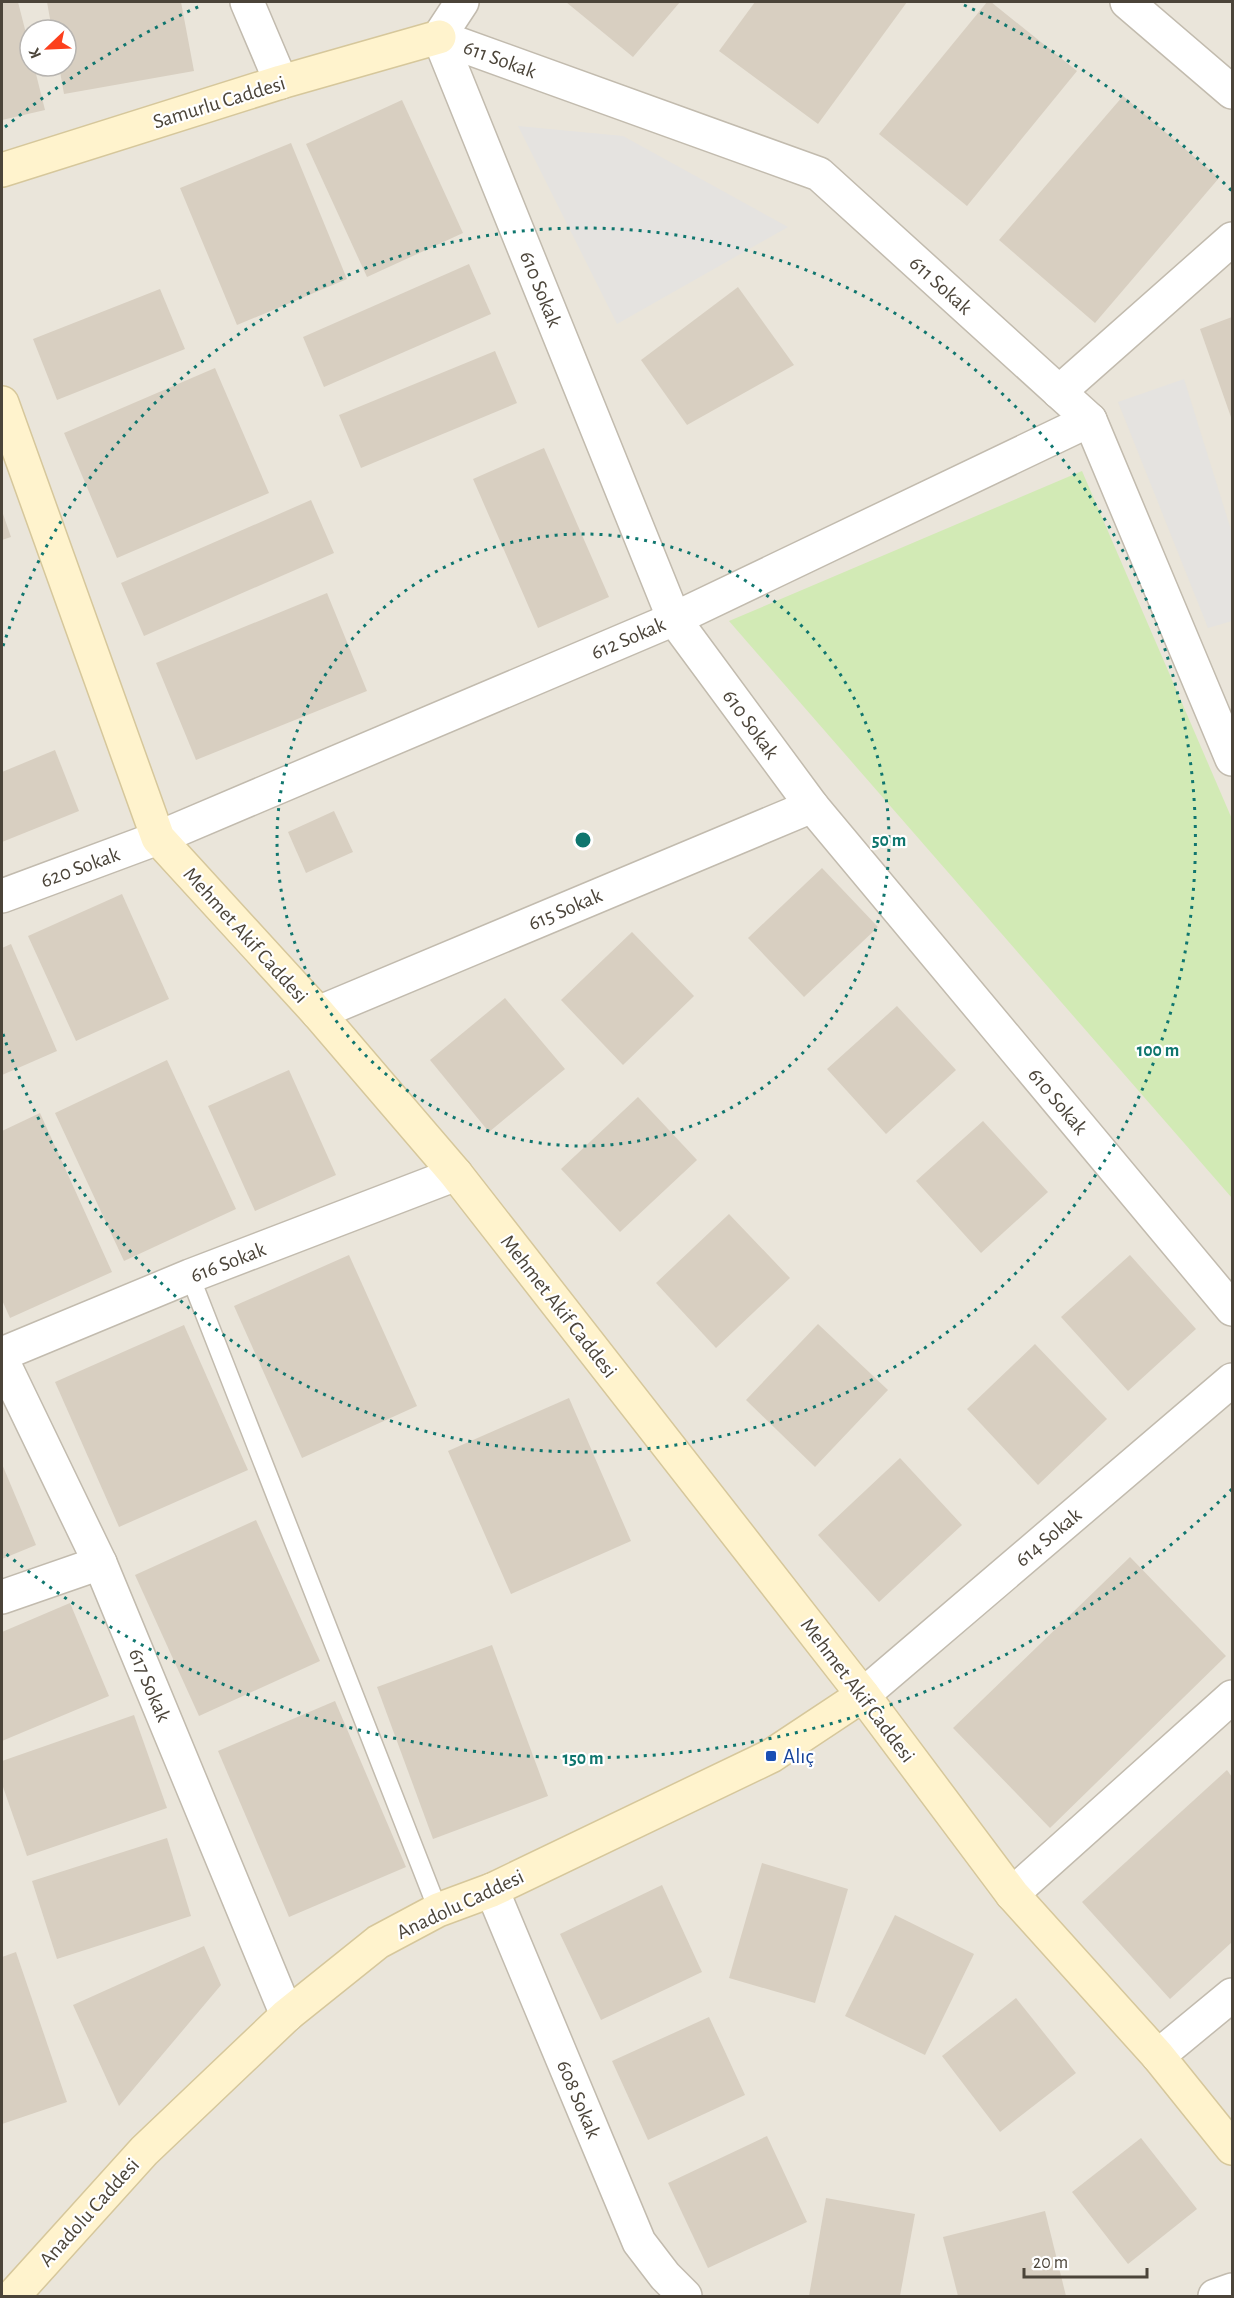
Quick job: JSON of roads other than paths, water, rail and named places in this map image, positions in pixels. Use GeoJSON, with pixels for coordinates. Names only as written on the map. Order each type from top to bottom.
{"type":"FeatureCollection","features":[{"type":"Feature","properties":{"kind":"street"},"geometry":{"type":"LineString","coordinates":[[247,2],[281,82]]}},
{"type":"Feature","properties":{"kind":"street"},"geometry":{"type":"LineString","coordinates":[[439,37],[462,2]]}},
{"type":"Feature","properties":{"kind":"street"},"geometry":{"type":"LineString","coordinates":[[1127,2],[1233,92]]}},
{"type":"Feature","properties":{"kind":"street","name":"Samurlu Caddesi"},"geometry":{"type":"LineString","coordinates":[[2,170],[281,82],[439,37]]}},
{"type":"Feature","properties":{"kind":"street","name":"611 Sokak"},"geometry":{"type":"LineString","coordinates":[[439,37],[819,174],[1090,420],[1233,759]]}},
{"type":"Feature","properties":{"kind":"street","name":"610 Sokak"},"geometry":{"type":"LineString","coordinates":[[439,37],[674,619],[812,806],[1233,1309]]}},
{"type":"Feature","properties":{"kind":"street"},"geometry":{"type":"LineString","coordinates":[[1059,392],[1233,239]]}},
{"type":"Feature","properties":{"kind":"street","name":"Mehmet Akif Caddesi"},"geometry":{"type":"LineString","coordinates":[[2,404],[158,838],[318,1012],[456,1174],[863,1695],[1012,1894],[1158,2056],[1233,2148]]}},
{"type":"Feature","properties":{"kind":"street","name":"612 Sokak"},"geometry":{"type":"LineString","coordinates":[[158,838],[674,619],[1090,420]]}},
{"type":"Feature","properties":{"kind":"street","name":"615 Sokak"},"geometry":{"type":"LineString","coordinates":[[318,1012],[812,806]]}},
{"type":"Feature","properties":{"kind":"street","name":"620 Sokak"},"geometry":{"type":"LineString","coordinates":[[2,896],[158,838]]}},
{"type":"Feature","properties":{"kind":"street","name":"616 Sokak"},"geometry":{"type":"LineString","coordinates":[[2,1354],[190,1276],[456,1174]]}},
{"type":"Feature","properties":{"kind":"street","name":"617 Sokak"},"geometry":{"type":"LineString","coordinates":[[2,1360],[100,1563],[287,2015]]}},
{"type":"Feature","properties":{"kind":"street","name":"614 Sokak"},"geometry":{"type":"LineString","coordinates":[[863,1695],[1233,1380]]}},
{"type":"Feature","properties":{"kind":"street"},"geometry":{"type":"LineString","coordinates":[[2,1597],[100,1563]]}},
{"type":"Feature","properties":{"kind":"street","name":"Anadolu Caddesi"},"geometry":{"type":"LineString","coordinates":[[13,2296],[144,2151],[287,2015],[378,1942],[438,1910],[492,1890],[771,1756],[863,1695]]}},
{"type":"Feature","properties":{"kind":"street"},"geometry":{"type":"LineString","coordinates":[[1012,1894],[1233,1697]]}},
{"type":"Feature","properties":{"kind":"street","name":"608 Sokak"},"geometry":{"type":"LineString","coordinates":[[492,1890],[639,2242],[665,2276],[685,2296]]}},
{"type":"Feature","properties":{"kind":"street"},"geometry":{"type":"LineString","coordinates":[[1158,2056],[1233,1995]]}},
{"type":"Feature","properties":{"kind":"street"},"geometry":{"type":"LineString","coordinates":[[1215,2296],[1233,2290]]}},
{"type":"Feature","properties":{"kind":"lane"},"geometry":{"type":"LineString","coordinates":[[190,1276],[438,1910]]}},
{"type":"Feature","properties":{"kind":"place","name":"Alıç"},"geometry":{"type":"Point","coordinates":[771,1756]}}]}
